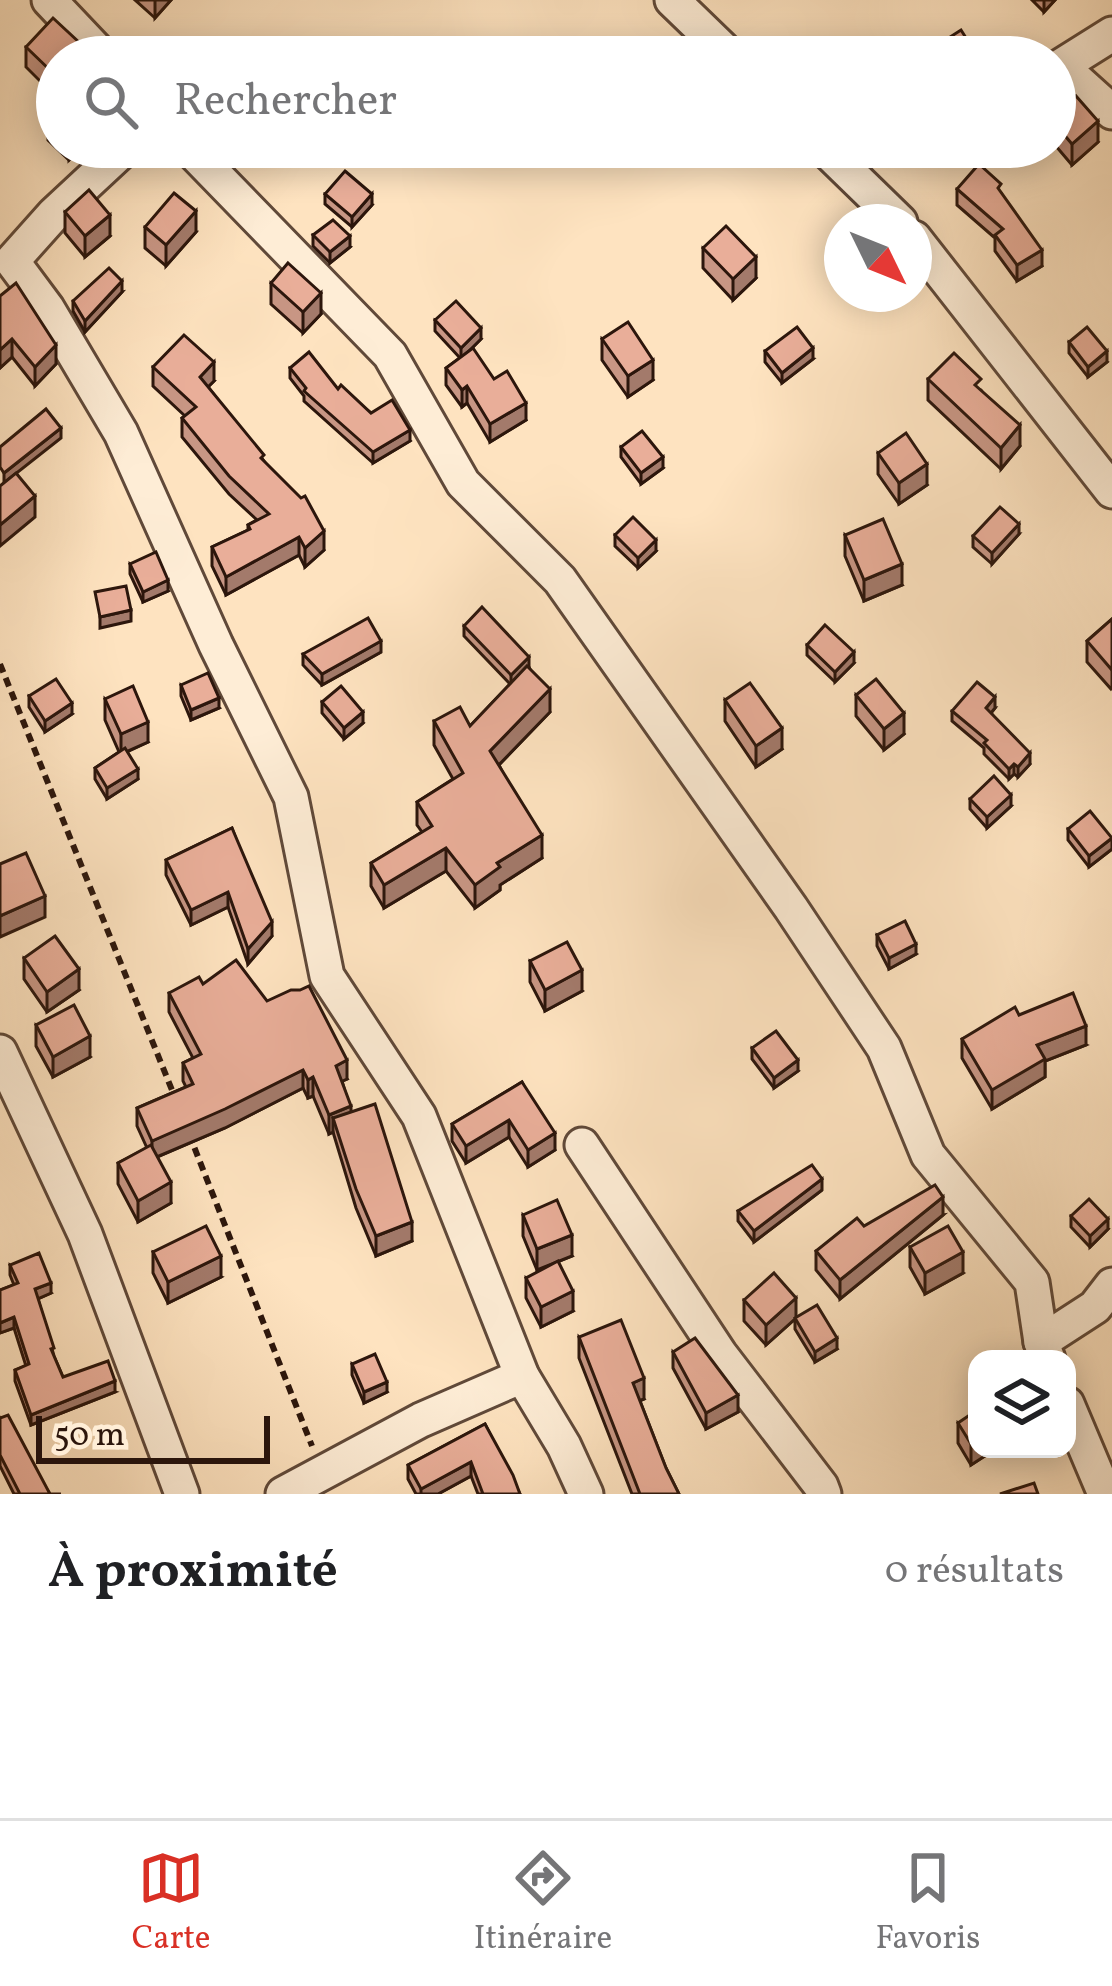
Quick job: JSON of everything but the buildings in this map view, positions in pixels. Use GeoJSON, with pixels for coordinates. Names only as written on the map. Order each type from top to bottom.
{"type":"FeatureCollection","features":[{"type":"Feature","properties":{"kind":"street"},"geometry":{"type":"LineString","coordinates":[[50,0],[83,36]]}},
{"type":"Feature","properties":{"kind":"street"},"geometry":{"type":"LineString","coordinates":[[672,0],[709,36]]}},
{"type":"Feature","properties":{"kind":"street"},"geometry":{"type":"LineString","coordinates":[[1076,57],[1112,34]]}},
{"type":"Feature","properties":{"kind":"street"},"geometry":{"type":"LineString","coordinates":[[1076,80],[1112,112]]}},
{"type":"Feature","properties":{"kind":"street"},"geometry":{"type":"LineString","coordinates":[[103,168],[12,261],[47,308],[121,433],[291,796],[327,976],[419,1117],[522,1376],[586,1494]]}},
{"type":"Feature","properties":{"kind":"street"},"geometry":{"type":"LineString","coordinates":[[208,168],[391,355],[463,483],[560,580],[884,1048],[928,1155],[1032,1282],[1044,1350]]}},
{"type":"Feature","properties":{"kind":"street"},"geometry":{"type":"LineString","coordinates":[[845,168],[882,204]]}},
{"type":"Feature","properties":{"kind":"street"},"geometry":{"type":"LineString","coordinates":[[932,261],[1112,491]]}},
{"type":"Feature","properties":{"kind":"street"},"geometry":{"type":"LineString","coordinates":[[0,1052],[85,1234],[182,1494]]}},
{"type":"Feature","properties":{"kind":"street"},"geometry":{"type":"LineString","coordinates":[[582,1145],[813,1491]]}},
{"type":"Feature","properties":{"kind":"street"},"geometry":{"type":"LineString","coordinates":[[1044,1350],[1112,1285]]}},
{"type":"Feature","properties":{"kind":"street"},"geometry":{"type":"LineString","coordinates":[[284,1494],[421,1420],[522,1376]]}},
{"type":"Feature","properties":{"kind":"street"},"geometry":{"type":"LineString","coordinates":[[1076,1425],[1105,1494]]}},
{"type":"Feature","properties":{"kind":"path"},"geometry":{"type":"LineString","coordinates":[[0,664],[322,1472]]}}]}
